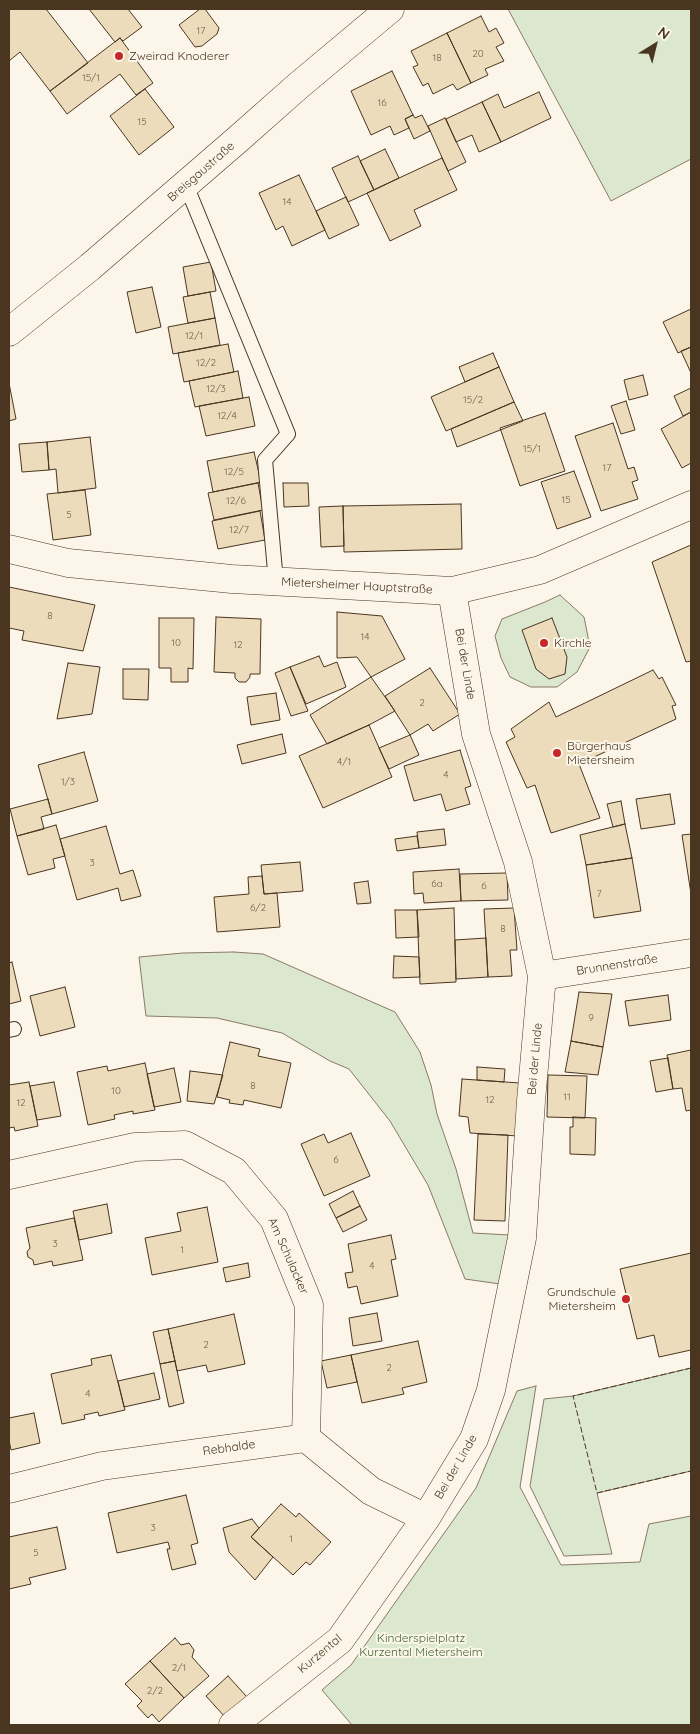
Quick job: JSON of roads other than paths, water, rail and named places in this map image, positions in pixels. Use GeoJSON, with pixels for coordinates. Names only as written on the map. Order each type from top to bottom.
{"type":"FeatureCollection","features":[{"type":"Feature","properties":{"kind":"street","name":"Breisgaustraße"},"geometry":{"type":"LineString","coordinates":[[9,332],[90,267],[298,86],[390,9]]}},
{"type":"Feature","properties":{"kind":"street","name":"Mietersheimer Hauptstraße"},"geometry":{"type":"LineString","coordinates":[[9,549],[68,563],[232,579],[452,591],[540,570],[691,505]]}},
{"type":"Feature","properties":{"kind":"street","name":"Bei der Linde"},"geometry":{"type":"LineString","coordinates":[[426,1518],[474,1439],[491,1390],[522,1238],[542,976],[518,862],[476,734],[452,591]]}},
{"type":"Feature","properties":{"kind":"street","name":"Brunnenstraße"},"geometry":{"type":"LineString","coordinates":[[542,976],[691,953]]}},
{"type":"Feature","properties":{"kind":"street","name":"Am Schulacker"},"geometry":{"type":"LineString","coordinates":[[9,1175],[134,1147],[186,1145],[234,1171],[274,1219],[309,1305],[306,1438]]}},
{"type":"Feature","properties":{"kind":"street"},"geometry":{"type":"LineString","coordinates":[[306,1438],[371,1491],[426,1518]]}},
{"type":"Feature","properties":{"kind":"street","name":"Rebhalde"},"geometry":{"type":"LineString","coordinates":[[9,1488],[102,1466],[306,1438]]}},
{"type":"Feature","properties":{"kind":"street","name":"Kurzental"},"geometry":{"type":"LineString","coordinates":[[233,1725],[340,1640],[426,1518]]}},
{"type":"Feature","properties":{"kind":"lane"},"geometry":{"type":"LineString","coordinates":[[186,185],[288,434],[265,460],[276,582]]}},
{"type":"Feature","properties":{"kind":"place","name":"Zweirad Knoderer"},"geometry":{"type":"Point","coordinates":[119,56]}},
{"type":"Feature","properties":{"kind":"place","name":"Kirchle"},"geometry":{"type":"Point","coordinates":[544,643]}},
{"type":"Feature","properties":{"kind":"place","name":"Bürgerhaus Mietersheim"},"geometry":{"type":"Point","coordinates":[557,753]}},
{"type":"Feature","properties":{"kind":"place","name":"Grundschule Mietersheim"},"geometry":{"type":"Point","coordinates":[626,1299]}},
{"type":"Feature","properties":{"kind":"park label","name":"Kinderspielplatz Kurzental Mietersheim"},"geometry":{"type":"Point","coordinates":[421,1645]}}]}
